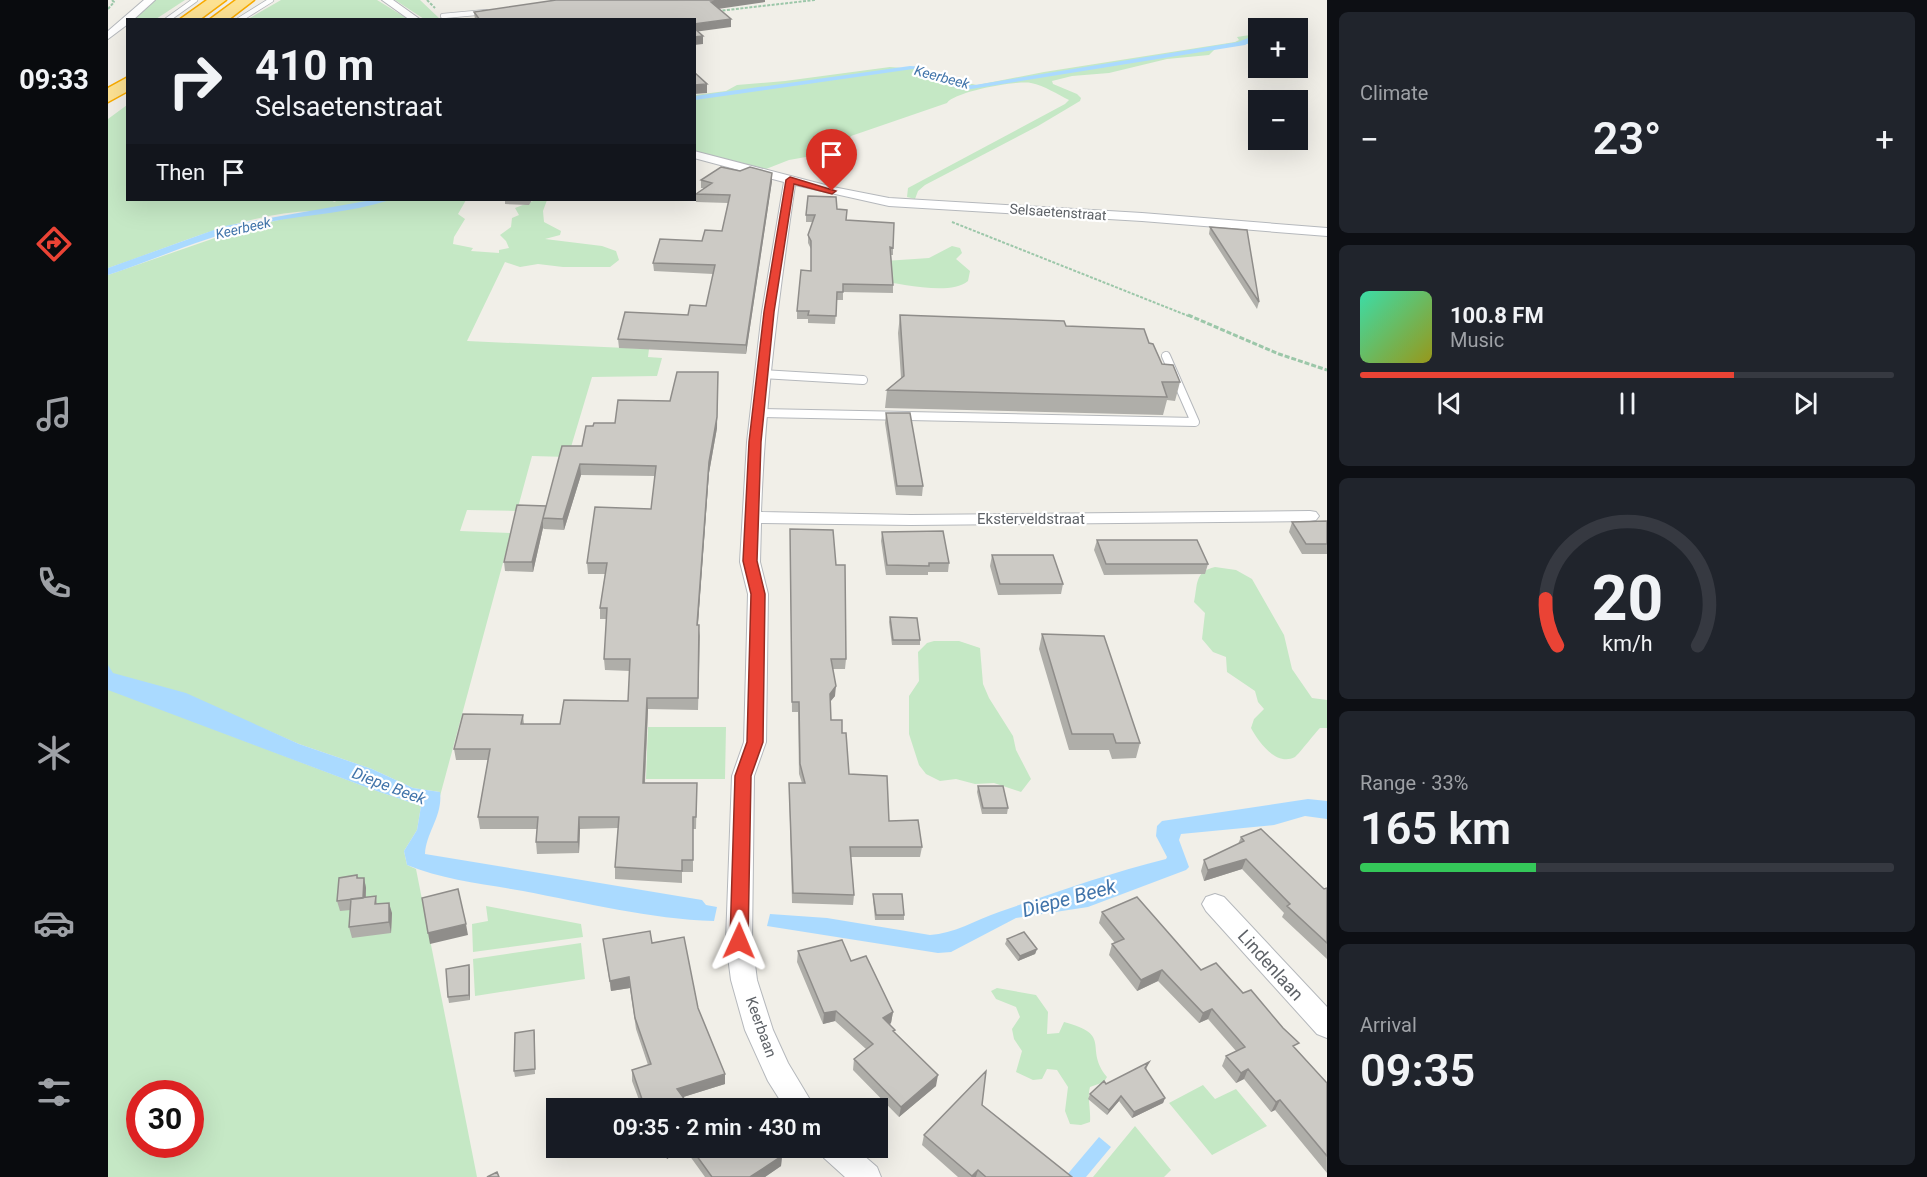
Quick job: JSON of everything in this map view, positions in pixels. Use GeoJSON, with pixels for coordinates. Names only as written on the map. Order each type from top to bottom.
{"type":"FeatureCollection","features":[{"type":"Feature","properties":{"kind":"highway"},"geometry":{"type":"LineString","coordinates":[[190,18],[218,0]]}},
{"type":"Feature","properties":{"kind":"highway"},"geometry":{"type":"LineString","coordinates":[[220,18],[246,0]]}},
{"type":"Feature","properties":{"kind":"highway"},"geometry":{"type":"LineString","coordinates":[[108,96],[126,83]]}},
{"type":"Feature","properties":{"kind":"street"},"geometry":{"type":"LineString","coordinates":[[129,18],[150,0]]}},
{"type":"Feature","properties":{"kind":"street"},"geometry":{"type":"LineString","coordinates":[[387,0],[414,18]]}},
{"type":"Feature","properties":{"kind":"street"},"geometry":{"type":"LineString","coordinates":[[108,36],[126,21]]}},
{"type":"Feature","properties":{"kind":"street"},"geometry":{"type":"LineString","coordinates":[[696,155],[790,180]]}},
{"type":"Feature","properties":{"kind":"street","name":"Selsaetenstraat"},"geometry":{"type":"LineString","coordinates":[[790,180],[889,202],[1142,217],[1327,232]]}},
{"type":"Feature","properties":{"kind":"street","name":"Keerbaan"},"geometry":{"type":"LineString","coordinates":[[790,180],[769,312],[758,413],[750,561],[758,594],[755,742],[743,776],[739,941],[744,980],[759,1030],[778,1072],[795,1098]]}},
{"type":"Feature","properties":{"kind":"street","name":"Eksterveldstraat"},"geometry":{"type":"LineString","coordinates":[[752,517],[922,520],[1310,516]]}},
{"type":"Feature","properties":{"kind":"street","name":"Lindenlaan"},"geometry":{"type":"LineString","coordinates":[[1215,904],[1327,1026]]}},
{"type":"Feature","properties":{"kind":"street"},"geometry":{"type":"LineString","coordinates":[[845,1158],[866,1177]]}},
{"type":"Feature","properties":{"kind":"lane"},"geometry":{"type":"LineString","coordinates":[[170,18],[195,0]]}},
{"type":"Feature","properties":{"kind":"lane"},"geometry":{"type":"LineString","coordinates":[[242,18],[271,0]]}},
{"type":"Feature","properties":{"kind":"lane"},"geometry":{"type":"LineString","coordinates":[[443,16],[488,11]]}},
{"type":"Feature","properties":{"kind":"lane"},"geometry":{"type":"LineString","coordinates":[[758,413],[1195,422],[1166,356]]}},
{"type":"Feature","properties":{"kind":"lane"},"geometry":{"type":"LineString","coordinates":[[762,374],[863,380]]}},
{"type":"Feature","properties":{"kind":"path"},"geometry":{"type":"LineString","coordinates":[[108,9],[114,2],[112,0]]}},
{"type":"Feature","properties":{"kind":"path"},"geometry":{"type":"LineString","coordinates":[[710,12],[815,0]]}},
{"type":"Feature","properties":{"kind":"path"},"geometry":{"type":"LineString","coordinates":[[949,221],[1253,341],[1279,354],[1327,370]]}},
{"type":"Feature","properties":{"kind":"green space"},"geometry":{"type":"Polygon","coordinates":[[[155,0],[185,0],[158,18],[136,18],[155,0]]]}},
{"type":"Feature","properties":{"kind":"green space"},"geometry":{"type":"Polygon","coordinates":[[[281,0],[377,0],[406,18],[250,18],[281,0]]]}},
{"type":"Feature","properties":{"kind":"green space"},"geometry":{"type":"Polygon","coordinates":[[[395,0],[420,0],[439,18],[422,18],[395,0]]]}},
{"type":"Feature","properties":{"kind":"green space"},"geometry":{"type":"Polygon","coordinates":[[[1248,35],[1248,44],[1215,49],[1209,55],[1167,59],[1109,73],[1072,76],[1052,81],[1053,84],[1077,94],[1081,98],[1080,101],[1038,126],[925,185],[918,191],[915,199],[907,197],[908,188],[1069,100],[1031,83],[1013,83],[986,88],[851,136],[848,141],[827,146],[823,154],[789,160],[766,169],[696,151],[696,95],[726,91],[737,85],[890,67],[916,69],[953,82],[977,85],[1044,72],[1235,42],[1239,40],[1237,37],[1248,35]]]}},
{"type":"Feature","properties":{"kind":"green space"},"geometry":{"type":"Polygon","coordinates":[[[126,106],[126,201],[465,201],[458,214],[465,219],[454,237],[453,244],[473,248],[471,251],[499,253],[499,250],[509,248],[500,235],[511,227],[512,218],[519,215],[515,208],[533,201],[547,201],[543,211],[544,222],[561,231],[560,235],[545,239],[602,246],[616,251],[619,260],[610,267],[563,267],[538,264],[520,267],[505,262],[467,341],[649,349],[648,357],[662,358],[657,376],[592,377],[568,457],[532,456],[517,511],[467,510],[460,531],[511,533],[440,796],[440,792],[413,788],[372,769],[299,744],[253,724],[177,715],[421,806],[417,830],[404,851],[407,865],[416,869],[477,1177],[108,1177],[108,275],[235,231],[314,211],[261,218],[209,232],[108,268],[108,119],[126,106]]]}},
{"type":"Feature","properties":{"kind":"green space"},"geometry":{"type":"Polygon","coordinates":[[[952,246],[960,248],[962,253],[956,259],[970,271],[968,281],[959,286],[936,288],[874,281],[885,261],[929,258],[952,246]]]}},
{"type":"Feature","properties":{"kind":"green space"},"geometry":{"type":"Polygon","coordinates":[[[1215,567],[1236,570],[1252,579],[1284,635],[1292,669],[1312,698],[1327,700],[1327,728],[1320,728],[1295,757],[1281,759],[1268,751],[1258,739],[1251,728],[1254,719],[1264,709],[1258,702],[1255,691],[1227,672],[1226,657],[1213,652],[1202,639],[1205,613],[1194,602],[1197,584],[1203,572],[1215,567]]]}},
{"type":"Feature","properties":{"kind":"green space"},"geometry":{"type":"Polygon","coordinates":[[[959,641],[980,648],[983,684],[1013,736],[1016,750],[1031,779],[1021,792],[994,783],[975,784],[956,779],[940,781],[926,774],[919,765],[909,734],[909,696],[919,681],[918,652],[927,643],[959,641]]]}},
{"type":"Feature","properties":{"kind":"green space"},"geometry":{"type":"Polygon","coordinates":[[[648,727],[726,727],[725,779],[646,779],[648,727]]]}},
{"type":"Feature","properties":{"kind":"green space"},"geometry":{"type":"Polygon","coordinates":[[[486,906],[581,924],[583,937],[473,952],[472,924],[488,921],[486,906]]]}},
{"type":"Feature","properties":{"kind":"green space"},"geometry":{"type":"Polygon","coordinates":[[[581,943],[585,979],[475,996],[473,959],[581,943]]]}},
{"type":"Feature","properties":{"kind":"green space"},"geometry":{"type":"Polygon","coordinates":[[[997,988],[1036,995],[1048,1012],[1047,1034],[1059,1033],[1064,1022],[1079,1027],[1093,1037],[1100,1067],[1107,1077],[1104,1082],[1090,1087],[1090,1122],[1081,1125],[1070,1124],[1065,1111],[1068,1087],[1057,1070],[1047,1069],[1042,1079],[1033,1080],[1016,1072],[1022,1051],[1014,1039],[1012,1029],[1020,1017],[1016,1007],[996,999],[991,991],[997,988]]]}},
{"type":"Feature","properties":{"kind":"green space"},"geometry":{"type":"Polygon","coordinates":[[[1203,1085],[1215,1099],[1236,1089],[1267,1126],[1212,1155],[1169,1103],[1203,1085]]]}},
{"type":"Feature","properties":{"kind":"green space"},"geometry":{"type":"Polygon","coordinates":[[[1135,1126],[1171,1170],[1164,1177],[1093,1177],[1135,1126]]]}},
{"type":"Feature","properties":{"kind":"water","name":"Keerbeek"},"geometry":{"type":"Polygon","coordinates":[[[1248,38],[1248,43],[1245,45],[965,90],[913,69],[696,100],[696,96],[910,66],[919,67],[959,83],[975,85],[1238,42],[1248,38]]]}},
{"type":"Feature","properties":{"kind":"water"},"geometry":{"type":"Polygon","coordinates":[[[366,201],[386,201],[360,208],[249,226],[108,275],[108,268],[225,226],[366,201]]]}},
{"type":"Feature","properties":{"kind":"water","name":"Diepe Beek"},"geometry":{"type":"Polygon","coordinates":[[[108,665],[113,673],[186,693],[299,744],[372,769],[413,788],[440,792],[439,809],[428,838],[425,854],[702,900],[706,905],[717,907],[714,921],[618,910],[450,878],[407,865],[404,851],[417,830],[421,806],[108,690],[108,665]]]}},
{"type":"Feature","properties":{"kind":"water","name":"Diepe Beek"},"geometry":{"type":"Polygon","coordinates":[[[1308,799],[1327,801],[1327,819],[1305,816],[1274,825],[1181,834],[1179,840],[1189,867],[1186,870],[1088,907],[1016,918],[951,952],[938,953],[767,926],[770,914],[827,918],[930,935],[939,934],[1082,884],[1166,859],[1156,836],[1157,826],[1162,821],[1308,799]]]}},
{"type":"Feature","properties":{"kind":"water"},"geometry":{"type":"Polygon","coordinates":[[[1099,1137],[1111,1147],[1086,1177],[1067,1177],[1066,1176],[1099,1137]]]}},
{"type":"Feature","properties":{"kind":"building"},"geometry":{"type":"Polygon","coordinates":[[[556,0],[725,0],[711,2],[731,19],[696,24],[696,18],[478,18],[474,12],[556,0]]]}},
{"type":"Feature","properties":{"kind":"building"},"geometry":{"type":"Polygon","coordinates":[[[696,30],[703,36],[696,37],[696,30]]]}},
{"type":"Feature","properties":{"kind":"building"},"geometry":{"type":"Polygon","coordinates":[[[696,74],[707,84],[696,85],[696,74]]]}},
{"type":"Feature","properties":{"kind":"building"},"geometry":{"type":"Polygon","coordinates":[[[721,167],[740,171],[750,167],[772,173],[746,345],[618,339],[625,312],[688,315],[690,305],[706,306],[715,265],[653,263],[660,239],[702,241],[705,230],[722,231],[730,195],[696,194],[712,183],[701,180],[721,167]]]}},
{"type":"Feature","properties":{"kind":"building"},"geometry":{"type":"Polygon","coordinates":[[[808,196],[836,197],[837,209],[847,210],[846,220],[894,223],[893,248],[890,247],[893,285],[843,284],[843,292],[837,292],[836,316],[808,315],[809,311],[797,311],[801,270],[811,271],[811,241],[808,235],[815,215],[806,215],[808,196]]]}},
{"type":"Feature","properties":{"kind":"building"},"geometry":{"type":"Polygon","coordinates":[[[1210,227],[1247,230],[1259,302],[1210,227]]]}},
{"type":"Feature","properties":{"kind":"building"},"geometry":{"type":"Polygon","coordinates":[[[900,315],[1064,321],[1066,326],[1144,329],[1149,343],[1153,344],[1162,364],[1173,365],[1180,382],[1162,382],[1167,397],[887,390],[904,376],[900,315]]]}},
{"type":"Feature","properties":{"kind":"building"},"geometry":{"type":"Polygon","coordinates":[[[677,372],[718,372],[717,417],[709,462],[697,625],[699,625],[698,698],[647,698],[643,783],[697,783],[696,817],[693,817],[693,860],[682,860],[682,871],[615,867],[619,817],[579,817],[578,842],[536,842],[538,817],[478,817],[490,749],[454,749],[463,714],[523,715],[521,724],[560,724],[564,700],[628,701],[630,659],[604,659],[607,608],[600,608],[607,563],[587,563],[595,507],[651,509],[656,466],[580,464],[563,519],[543,518],[562,446],[582,446],[586,426],[593,426],[594,423],[615,423],[618,400],[670,401],[677,372]]]}},
{"type":"Feature","properties":{"kind":"building"},"geometry":{"type":"Polygon","coordinates":[[[886,413],[910,413],[923,486],[897,486],[886,413]]]}},
{"type":"Feature","properties":{"kind":"building"},"geometry":{"type":"Polygon","coordinates":[[[517,505],[546,506],[532,562],[504,562],[517,505]]]}},
{"type":"Feature","properties":{"kind":"building"},"geometry":{"type":"Polygon","coordinates":[[[1327,521],[1327,544],[1306,544],[1292,522],[1327,521]]]}},
{"type":"Feature","properties":{"kind":"building"},"geometry":{"type":"Polygon","coordinates":[[[790,529],[833,530],[836,565],[845,565],[846,659],[831,659],[836,686],[830,694],[831,720],[842,720],[842,733],[846,733],[849,774],[887,776],[889,821],[918,820],[922,847],[850,847],[854,895],[793,893],[789,783],[805,783],[800,764],[799,702],[792,702],[790,529]]]}},
{"type":"Feature","properties":{"kind":"building"},"geometry":{"type":"Polygon","coordinates":[[[943,531],[949,563],[929,563],[929,566],[887,565],[882,532],[943,531]]]}},
{"type":"Feature","properties":{"kind":"building"},"geometry":{"type":"Polygon","coordinates":[[[1097,540],[1197,540],[1208,564],[1106,564],[1097,540]]]}},
{"type":"Feature","properties":{"kind":"building"},"geometry":{"type":"Polygon","coordinates":[[[992,555],[1053,555],[1063,584],[1000,584],[992,555]]]}},
{"type":"Feature","properties":{"kind":"building"},"geometry":{"type":"Polygon","coordinates":[[[890,617],[917,618],[920,640],[893,640],[890,617]]]}},
{"type":"Feature","properties":{"kind":"building"},"geometry":{"type":"Polygon","coordinates":[[[1042,634],[1104,636],[1140,743],[1116,743],[1113,734],[1072,734],[1042,634]]]}},
{"type":"Feature","properties":{"kind":"building"},"geometry":{"type":"Polygon","coordinates":[[[978,786],[1003,786],[1008,808],[983,808],[978,786]]]}},
{"type":"Feature","properties":{"kind":"building"},"geometry":{"type":"Polygon","coordinates":[[[1261,829],[1324,889],[1327,888],[1327,943],[1287,906],[1290,904],[1246,859],[1208,870],[1204,860],[1244,841],[1241,837],[1261,829]]]}},
{"type":"Feature","properties":{"kind":"building"},"geometry":{"type":"Polygon","coordinates":[[[357,875],[357,878],[364,878],[363,898],[337,901],[339,878],[357,875]]]}},
{"type":"Feature","properties":{"kind":"building"},"geometry":{"type":"Polygon","coordinates":[[[458,889],[466,924],[428,933],[422,898],[458,889]]]}},
{"type":"Feature","properties":{"kind":"building"},"geometry":{"type":"Polygon","coordinates":[[[873,894],[902,894],[904,915],[876,915],[873,894]]]}},
{"type":"Feature","properties":{"kind":"building"},"geometry":{"type":"Polygon","coordinates":[[[376,896],[375,904],[389,903],[389,922],[349,927],[351,899],[376,896]]]}},
{"type":"Feature","properties":{"kind":"building"},"geometry":{"type":"Polygon","coordinates":[[[1137,897],[1201,970],[1216,963],[1243,993],[1251,990],[1299,1043],[1293,1046],[1327,1083],[1327,1156],[1280,1100],[1276,1102],[1248,1069],[1241,1073],[1226,1056],[1245,1047],[1212,1009],[1203,1013],[1162,970],[1141,980],[1112,944],[1124,939],[1102,912],[1137,897]]]}},
{"type":"Feature","properties":{"kind":"building"},"geometry":{"type":"Polygon","coordinates":[[[650,931],[652,943],[684,937],[698,1008],[725,1074],[677,1089],[684,1098],[642,1098],[632,1070],[651,1064],[635,1018],[629,977],[610,981],[603,939],[650,931]]]}},
{"type":"Feature","properties":{"kind":"building"},"geometry":{"type":"Polygon","coordinates":[[[1024,932],[1037,949],[1020,956],[1007,939],[1024,932]]]}},
{"type":"Feature","properties":{"kind":"building"},"geometry":{"type":"Polygon","coordinates":[[[842,940],[851,961],[866,956],[893,1012],[883,1018],[895,1030],[893,1031],[938,1075],[901,1107],[854,1059],[873,1044],[836,1011],[824,1013],[798,951],[842,940]]]}},
{"type":"Feature","properties":{"kind":"building"},"geometry":{"type":"Polygon","coordinates":[[[469,965],[469,995],[448,997],[446,969],[469,965]]]}},
{"type":"Feature","properties":{"kind":"building"},"geometry":{"type":"Polygon","coordinates":[[[534,1030],[535,1069],[514,1071],[515,1033],[534,1030]]]}},
{"type":"Feature","properties":{"kind":"building"},"geometry":{"type":"Polygon","coordinates":[[[1149,1062],[1145,1068],[1165,1098],[1134,1112],[1121,1096],[1109,1110],[1090,1094],[1104,1081],[1106,1084],[1149,1062]]]}},
{"type":"Feature","properties":{"kind":"building"},"geometry":{"type":"Polygon","coordinates":[[[986,1071],[982,1105],[1072,1177],[986,1177],[978,1170],[972,1176],[924,1135],[986,1071]]]}},
{"type":"Feature","properties":{"kind":"building"},"geometry":{"type":"Polygon","coordinates":[[[698,1158],[779,1158],[750,1177],[712,1177],[698,1158]]]}},
{"type":"Feature","properties":{"kind":"building"},"geometry":{"type":"Polygon","coordinates":[[[497,1172],[499,1177],[487,1177],[497,1172]]]}},
{"type":"Feature","properties":{"kind":"route"},"geometry":{"type":"LineString","coordinates":[[739,941],[743,776],[755,742],[758,594],[750,561],[755,442],[769,312],[790,180],[832,191]]}}]}
